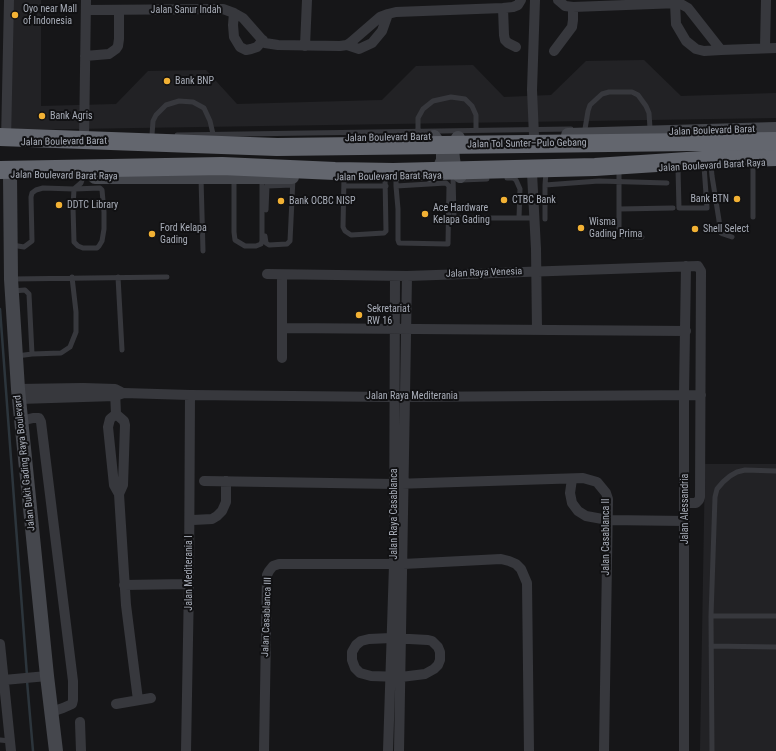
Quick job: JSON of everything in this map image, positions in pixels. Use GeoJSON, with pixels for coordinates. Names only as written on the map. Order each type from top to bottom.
{"type":"FeatureCollection","features":[{"type":"Feature","properties":{"kind":"highway","name":"Jalan Tol Sunter–Pulo Gebang"},"geometry":{"type":"LineString","coordinates":[[3,140],[277,147],[776,140]]}},
{"type":"Feature","properties":{"kind":"highway"},"geometry":{"type":"LineString","coordinates":[[4,173],[222,166],[335,171],[595,167],[711,163],[776,157]]}},
{"type":"Feature","properties":{"kind":"main road","name":"Jalan Boulevard Barat"},"geometry":{"type":"LineString","coordinates":[[3,140],[459,137],[534,133],[776,129]]}},
{"type":"Feature","properties":{"kind":"main road"},"geometry":{"type":"LineString","coordinates":[[429,176],[440,167],[442,160],[443,152],[434,137]]}},
{"type":"Feature","properties":{"kind":"main road"},"geometry":{"type":"LineString","coordinates":[[456,177],[452,154],[453,146],[459,137]]}},
{"type":"Feature","properties":{"kind":"main road","name":"Jalan Boulevard Barat Raya"},"geometry":{"type":"LineString","coordinates":[[4,173],[82,177],[234,177],[266,180],[344,182],[391,181],[429,176],[541,177],[619,175],[678,169],[711,163],[776,163]]}},
{"type":"Feature","properties":{"kind":"main road","name":"Jalan Bukit Gading Raya Boulevard"},"geometry":{"type":"LineString","coordinates":[[4,173],[11,248],[11,281],[18,394],[42,677],[51,712],[56,751]]}},
{"type":"Feature","properties":{"kind":"street"},"geometry":{"type":"LineString","coordinates":[[3,140],[9,0]]}},
{"type":"Feature","properties":{"kind":"street"},"geometry":{"type":"LineString","coordinates":[[84,139],[86,0]]}},
{"type":"Feature","properties":{"kind":"street"},"geometry":{"type":"LineString","coordinates":[[305,46],[307,0]]}},
{"type":"Feature","properties":{"kind":"street"},"geometry":{"type":"LineString","coordinates":[[347,45],[380,17],[388,14],[396,12],[513,7],[518,5],[521,0]]}},
{"type":"Feature","properties":{"kind":"street"},"geometry":{"type":"LineString","coordinates":[[534,133],[532,90],[535,0]]}},
{"type":"Feature","properties":{"kind":"street"},"geometry":{"type":"LineString","coordinates":[[558,0],[565,6],[573,7],[675,3],[683,5],[688,8],[722,50]]}},
{"type":"Feature","properties":{"kind":"street"},"geometry":{"type":"LineString","coordinates":[[766,0],[766,48]]}},
{"type":"Feature","properties":{"kind":"street"},"geometry":{"type":"LineString","coordinates":[[675,3],[676,24],[679,31],[686,41],[696,49],[704,51],[776,48]]}},
{"type":"Feature","properties":{"kind":"street"},"geometry":{"type":"LineString","coordinates":[[554,51],[572,27],[573,7]]}},
{"type":"Feature","properties":{"kind":"street"},"geometry":{"type":"LineString","coordinates":[[503,8],[505,40],[508,44],[516,47]]}},
{"type":"Feature","properties":{"kind":"street","name":"Jalan Sanur Indah"},"geometry":{"type":"LineString","coordinates":[[86,10],[223,9],[243,18],[263,40]]}},
{"type":"Feature","properties":{"kind":"street"},"geometry":{"type":"LineString","coordinates":[[85,56],[109,54],[116,49],[119,39],[119,10]]}},
{"type":"Feature","properties":{"kind":"street"},"geometry":{"type":"LineString","coordinates":[[234,13],[234,37],[240,47],[246,50],[251,50],[257,47],[263,40],[265,43],[270,45],[347,45],[359,49],[372,43],[382,31],[388,14]]}},
{"type":"Feature","properties":{"kind":"street"},"geometry":{"type":"LineString","coordinates":[[537,330],[534,218],[541,177]]}},
{"type":"Feature","properties":{"kind":"street"},"geometry":{"type":"LineString","coordinates":[[684,503],[696,503],[700,497],[701,395],[701,271],[698,266],[686,266]]}},
{"type":"Feature","properties":{"kind":"street","name":"Jalan Raya Venesia"},"geometry":{"type":"LineString","coordinates":[[267,274],[282,276],[407,276],[536,270],[686,266]]}},
{"type":"Feature","properties":{"kind":"street","name":"Jalan Alessandria"},"geometry":{"type":"LineString","coordinates":[[684,751],[684,394],[686,266]]}},
{"type":"Feature","properties":{"kind":"street"},"geometry":{"type":"LineString","coordinates":[[282,276],[282,358]]}},
{"type":"Feature","properties":{"kind":"street","name":"Jalan Raya Casablanca"},"geometry":{"type":"LineString","coordinates":[[395,276],[394,397],[399,483]]}},
{"type":"Feature","properties":{"kind":"street","name":"Jalan Raya Casablanca"},"geometry":{"type":"LineString","coordinates":[[388,751],[389,677],[396,638],[399,483],[406,396],[407,276]]}},
{"type":"Feature","properties":{"kind":"street"},"geometry":{"type":"LineString","coordinates":[[282,328],[686,331]]}},
{"type":"Feature","properties":{"kind":"street","name":"Jalan Raya Mediterania"},"geometry":{"type":"LineString","coordinates":[[18,394],[71,392],[394,397],[701,395]]}},
{"type":"Feature","properties":{"kind":"street"},"geometry":{"type":"LineString","coordinates":[[118,393],[116,414],[110,419],[108,427],[114,485],[119,494]]}},
{"type":"Feature","properties":{"kind":"street","name":"Jalan Mediterania I"},"geometry":{"type":"LineString","coordinates":[[186,751],[190,395]]}},
{"type":"Feature","properties":{"kind":"street"},"geometry":{"type":"LineString","coordinates":[[116,414],[124,421],[125,425],[123,484],[119,494],[124,585],[138,700]]}},
{"type":"Feature","properties":{"kind":"street"},"geometry":{"type":"LineString","coordinates":[[21,422],[33,418],[39,418],[42,422],[73,681],[74,700],[72,704],[51,712]]}},
{"type":"Feature","properties":{"kind":"street"},"geometry":{"type":"LineString","coordinates":[[572,478],[570,493],[572,503],[586,516],[608,520],[685,521]]}},
{"type":"Feature","properties":{"kind":"street","name":"Jalan Casablanca II"},"geometry":{"type":"LineString","coordinates":[[204,481],[399,483],[572,478],[597,482],[602,487],[608,499],[604,751]]}},
{"type":"Feature","properties":{"kind":"street"},"geometry":{"type":"LineString","coordinates":[[192,520],[212,519],[222,511],[226,502],[226,481]]}},
{"type":"Feature","properties":{"kind":"street"},"geometry":{"type":"LineString","coordinates":[[398,565],[501,559],[516,564],[521,569],[527,583],[529,751]]}},
{"type":"Feature","properties":{"kind":"street","name":"Jalan Casablanca III"},"geometry":{"type":"LineString","coordinates":[[264,751],[266,591],[267,575],[269,571],[273,566],[279,564],[398,565]]}},
{"type":"Feature","properties":{"kind":"street"},"geometry":{"type":"LineString","coordinates":[[124,585],[189,584]]}},
{"type":"Feature","properties":{"kind":"street"},"geometry":{"type":"LineString","coordinates":[[396,638],[432,642],[438,647],[440,657],[438,665],[430,672],[401,677],[371,676],[360,673],[355,668],[352,660],[352,652],[356,645],[361,641],[369,639],[396,638]]}},
{"type":"Feature","properties":{"kind":"street","name":"Jalan Raya Casablanca"},"geometry":{"type":"LineString","coordinates":[[396,638],[401,677],[399,751]]}},
{"type":"Feature","properties":{"kind":"street"},"geometry":{"type":"LineString","coordinates":[[0,644],[8,680],[7,744]]}},
{"type":"Feature","properties":{"kind":"street"},"geometry":{"type":"LineString","coordinates":[[8,680],[42,677]]}},
{"type":"Feature","properties":{"kind":"street"},"geometry":{"type":"LineString","coordinates":[[116,704],[151,698]]}},
{"type":"Feature","properties":{"kind":"street"},"geometry":{"type":"LineString","coordinates":[[80,722],[81,751]]}},
{"type":"Feature","properties":{"kind":"lane"},"geometry":{"type":"LineString","coordinates":[[585,129],[590,105],[602,94],[609,92],[632,92],[638,95],[646,106],[650,128]]}},
{"type":"Feature","properties":{"kind":"lane"},"geometry":{"type":"LineString","coordinates":[[418,131],[418,118],[422,109],[433,101],[451,97],[465,99],[472,106],[476,115],[476,130]]}},
{"type":"Feature","properties":{"kind":"lane"},"geometry":{"type":"LineString","coordinates":[[152,135],[153,121],[156,115],[166,105],[179,101],[193,102],[204,108],[210,121],[213,134]]}},
{"type":"Feature","properties":{"kind":"lane"},"geometry":{"type":"LineString","coordinates":[[174,135],[476,130],[534,133],[585,129],[776,124]]}},
{"type":"Feature","properties":{"kind":"lane"},"geometry":{"type":"LineString","coordinates":[[84,139],[114,135]]}},
{"type":"Feature","properties":{"kind":"lane"},"geometry":{"type":"LineString","coordinates":[[144,135],[159,135]]}},
{"type":"Feature","properties":{"kind":"lane"},"geometry":{"type":"LineString","coordinates":[[678,169],[679,208],[707,208],[711,163]]}},
{"type":"Feature","properties":{"kind":"lane"},"geometry":{"type":"LineString","coordinates":[[711,163],[721,232],[732,238]]}},
{"type":"Feature","properties":{"kind":"lane"},"geometry":{"type":"LineString","coordinates":[[753,163],[753,217]]}},
{"type":"Feature","properties":{"kind":"lane"},"geometry":{"type":"LineString","coordinates":[[642,237],[621,236],[620,234],[619,175],[667,183]]}},
{"type":"Feature","properties":{"kind":"lane"},"geometry":{"type":"LineString","coordinates":[[11,248],[24,247],[32,241],[31,197],[32,193],[36,190],[43,188],[74,189],[100,188],[102,190],[104,229],[102,241],[97,248],[83,248],[74,242],[74,189],[81,183],[82,177]]}},
{"type":"Feature","properties":{"kind":"lane"},"geometry":{"type":"LineString","coordinates":[[201,177],[203,251]]}},
{"type":"Feature","properties":{"kind":"lane"},"geometry":{"type":"LineString","coordinates":[[234,177],[235,240],[245,246],[256,246],[261,244],[262,241],[266,180]]}},
{"type":"Feature","properties":{"kind":"lane"},"geometry":{"type":"LineString","coordinates":[[490,178],[456,177],[454,218],[534,218]]}},
{"type":"Feature","properties":{"kind":"lane"},"geometry":{"type":"LineString","coordinates":[[541,177],[545,219]]}},
{"type":"Feature","properties":{"kind":"lane"},"geometry":{"type":"LineString","coordinates":[[498,178],[513,178],[516,180],[520,189],[519,218]]}},
{"type":"Feature","properties":{"kind":"lane"},"geometry":{"type":"LineString","coordinates":[[266,180],[266,243],[269,245],[287,244],[290,241],[293,181]]}},
{"type":"Feature","properties":{"kind":"lane"},"geometry":{"type":"LineString","coordinates":[[391,181],[446,183],[450,186],[448,244],[399,243],[391,181]]}},
{"type":"Feature","properties":{"kind":"lane"},"geometry":{"type":"LineString","coordinates":[[344,182],[342,227],[351,235],[386,232],[391,181]]}},
{"type":"Feature","properties":{"kind":"lane"},"geometry":{"type":"LineString","coordinates":[[619,209],[673,208]]}},
{"type":"Feature","properties":{"kind":"lane"},"geometry":{"type":"LineString","coordinates":[[16,356],[61,353],[70,347],[76,332],[76,312],[72,277]]}},
{"type":"Feature","properties":{"kind":"lane"},"geometry":{"type":"LineString","coordinates":[[11,281],[72,277],[167,277]]}},
{"type":"Feature","properties":{"kind":"lane"},"geometry":{"type":"LineString","coordinates":[[118,277],[122,350]]}},
{"type":"Feature","properties":{"kind":"lane"},"geometry":{"type":"LineString","coordinates":[[11,281],[29,294],[32,354]]}},
{"type":"Feature","properties":{"kind":"lane"},"geometry":{"type":"LineString","coordinates":[[712,751],[711,616],[715,497],[723,482],[737,472],[745,470],[776,471]]}},
{"type":"Feature","properties":{"kind":"lane"},"geometry":{"type":"LineString","coordinates":[[711,616],[776,616]]}},
{"type":"Feature","properties":{"kind":"lane"},"geometry":{"type":"LineString","coordinates":[[711,646],[776,647]]}},
{"type":"Feature","properties":{"kind":"shaded area"},"geometry":{"type":"Polygon","coordinates":[[[8,0],[41,0],[41,106],[116,104],[148,71],[206,70],[237,104],[382,100],[416,66],[473,65],[504,97],[551,95],[586,61],[644,60],[681,96],[776,93],[776,118],[7,130],[8,0]]]}},
{"type":"Feature","properties":{"kind":"shaded area"},"geometry":{"type":"Polygon","coordinates":[[[705,464],[776,464],[776,751],[700,751],[705,464]]]}},
{"type":"Feature","properties":{"kind":"waterway"},"geometry":{"type":"LineString","coordinates":[[0,309],[27,676]]}},
{"type":"Feature","properties":{"kind":"waterway"},"geometry":{"type":"LineString","coordinates":[[27,681],[33,751]]}},
{"type":"Feature","properties":{"kind":"place","name":"Oyo near Mall of Indonesia"},"geometry":{"type":"Point","coordinates":[15,15]}},
{"type":"Feature","properties":{"kind":"place","name":"Bank BNP"},"geometry":{"type":"Point","coordinates":[167,81]}},
{"type":"Feature","properties":{"kind":"place","name":"Bank Agris"},"geometry":{"type":"Point","coordinates":[42,116]}},
{"type":"Feature","properties":{"kind":"place","name":"Bank BTN"},"geometry":{"type":"Point","coordinates":[737,199]}},
{"type":"Feature","properties":{"kind":"place","name":"CTBC Bank"},"geometry":{"type":"Point","coordinates":[504,200]}},
{"type":"Feature","properties":{"kind":"place","name":"Bank OCBC NISP"},"geometry":{"type":"Point","coordinates":[281,201]}},
{"type":"Feature","properties":{"kind":"place","name":"DDTC Library"},"geometry":{"type":"Point","coordinates":[59,205]}},
{"type":"Feature","properties":{"kind":"place","name":"Ace Hardware Kelapa Gading"},"geometry":{"type":"Point","coordinates":[425,214]}},
{"type":"Feature","properties":{"kind":"place","name":"Wisma Gading Prima"},"geometry":{"type":"Point","coordinates":[581,228]}},
{"type":"Feature","properties":{"kind":"place","name":"Shell Select"},"geometry":{"type":"Point","coordinates":[695,229]}},
{"type":"Feature","properties":{"kind":"place","name":"Ford Kelapa Gading"},"geometry":{"type":"Point","coordinates":[152,234]}},
{"type":"Feature","properties":{"kind":"place","name":"Sekretariat RW 16"},"geometry":{"type":"Point","coordinates":[359,315]}}]}
